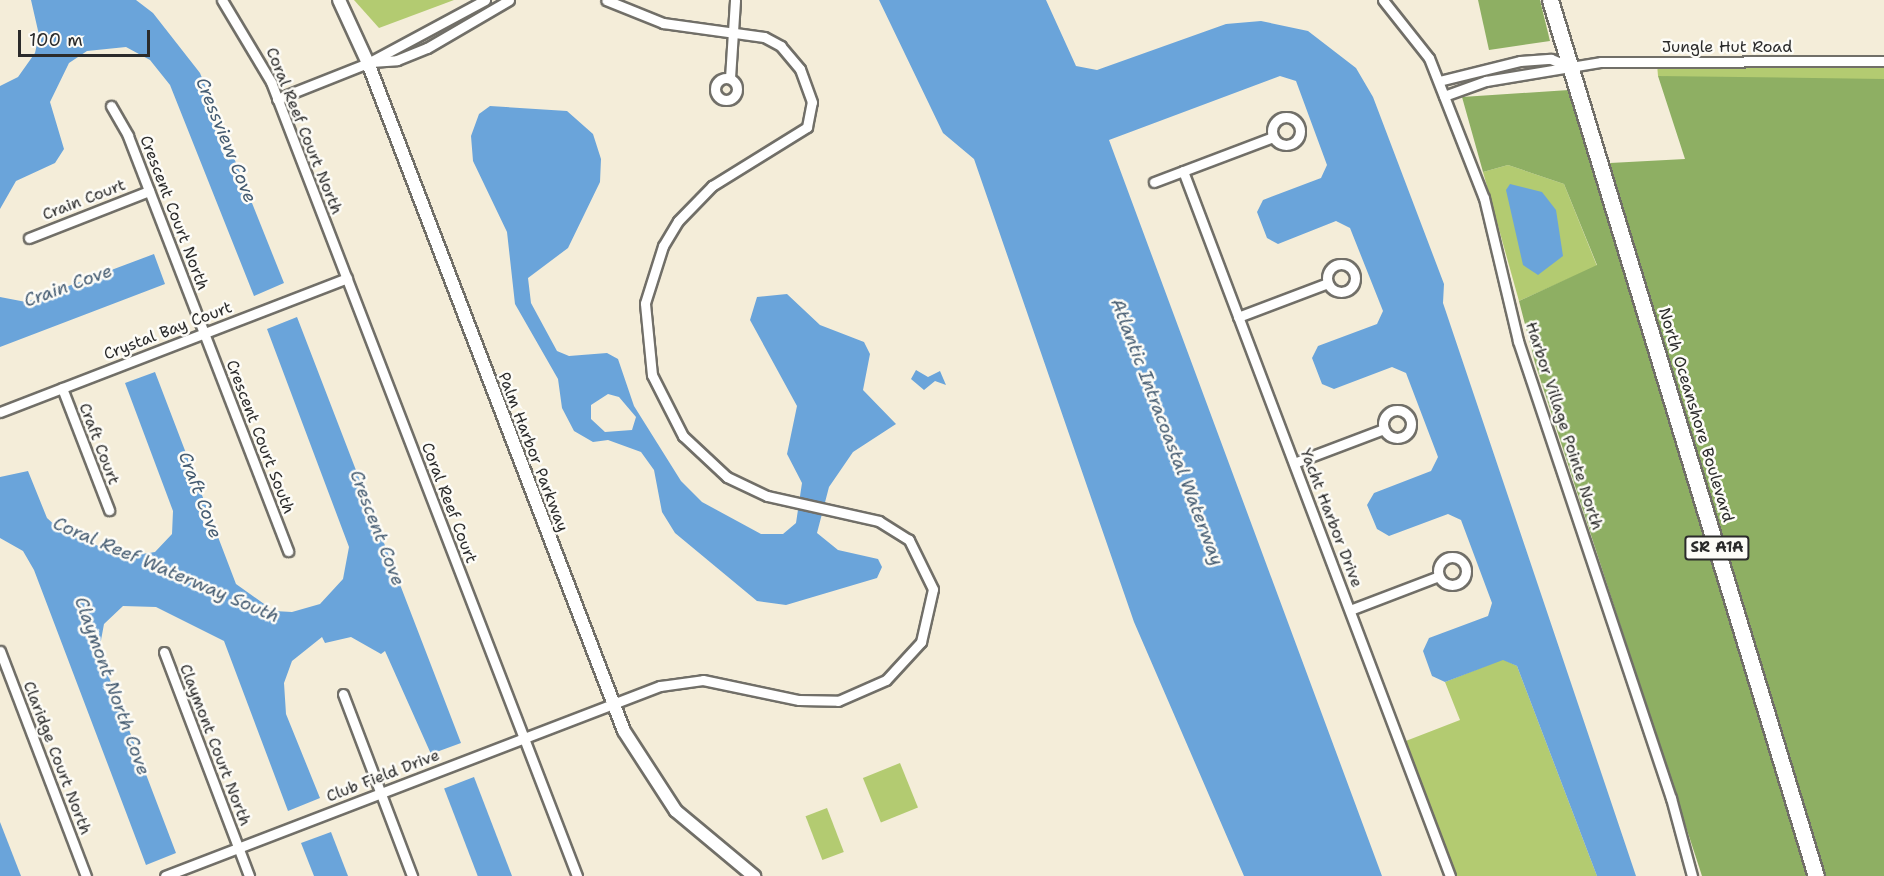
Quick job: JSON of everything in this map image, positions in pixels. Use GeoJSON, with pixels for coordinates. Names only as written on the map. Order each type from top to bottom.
{"type":"FeatureCollection","features":[{"type":"Feature","properties":{"kind":"main road","name":"North Oceanshore Boulevard"},"geometry":{"type":"LineString","coordinates":[[1550,0],[1816,876]]}},
{"type":"Feature","properties":{"kind":"street","name":"Coral Reef Court North"},"geometry":{"type":"LineString","coordinates":[[222,0],[258,56],[347,278]]}},
{"type":"Feature","properties":{"kind":"street","name":"Palm Harbor Parkway"},"geometry":{"type":"LineString","coordinates":[[339,0],[368,63],[612,704],[631,745],[665,798],[692,827],[754,876]]}},
{"type":"Feature","properties":{"kind":"street"},"geometry":{"type":"LineString","coordinates":[[277,99],[368,63],[485,0]]}},
{"type":"Feature","properties":{"kind":"street"},"geometry":{"type":"LineString","coordinates":[[368,63],[397,60],[427,48],[508,0]]}},
{"type":"Feature","properties":{"kind":"street","name":"Club Field Drive"},"geometry":{"type":"LineString","coordinates":[[165,876],[612,704],[695,680],[831,702],[869,691],[898,671],[918,647],[930,621],[933,596],[928,571],[917,550],[894,528],[840,512],[782,500],[737,483],[692,448],[660,399],[645,333],[652,275],[678,221],[712,186],[796,137],[811,118],[810,91],[791,55],[770,39],[663,23],[606,0]]}},
{"type":"Feature","properties":{"kind":"street"},"geometry":{"type":"LineString","coordinates":[[730,78],[735,32],[735,0]]}},
{"type":"Feature","properties":{"kind":"street","name":"Harbor Village Pointe North"},"geometry":{"type":"LineString","coordinates":[[1383,0],[1417,37],[1439,81],[1484,198],[1518,341],[1671,798],[1692,876]]}},
{"type":"Feature","properties":{"kind":"street"},"geometry":{"type":"LineString","coordinates":[[421,33],[427,48]]}},
{"type":"Feature","properties":{"kind":"street"},"geometry":{"type":"LineString","coordinates":[[1439,81],[1520,61],[1551,59],[1570,67]]}},
{"type":"Feature","properties":{"kind":"street","name":"Jungle Hut Road"},"geometry":{"type":"LineString","coordinates":[[1570,67],[1884,61]]}},
{"type":"Feature","properties":{"kind":"street"},"geometry":{"type":"LineString","coordinates":[[1444,96],[1479,82],[1570,67]]}},
{"type":"Feature","properties":{"kind":"street","name":"Crescent Court North"},"geometry":{"type":"LineString","coordinates":[[111,106],[149,191],[204,333]]}},
{"type":"Feature","properties":{"kind":"street"},"geometry":{"type":"LineString","coordinates":[[1154,182],[1273,137]]}},
{"type":"Feature","properties":{"kind":"street","name":"Yacht Harbor Drive"},"geometry":{"type":"LineString","coordinates":[[1183,171],[1450,876]]}},
{"type":"Feature","properties":{"kind":"street","name":"Crain Court"},"geometry":{"type":"LineString","coordinates":[[29,237],[149,191]]}},
{"type":"Feature","properties":{"kind":"street","name":"Crystal Bay Court"},"geometry":{"type":"LineString","coordinates":[[0,412],[347,278]]}},
{"type":"Feature","properties":{"kind":"street","name":"Coral Reef Court"},"geometry":{"type":"LineString","coordinates":[[347,278],[577,876]]}},
{"type":"Feature","properties":{"kind":"street"},"geometry":{"type":"LineString","coordinates":[[1238,317],[1328,283]]}},
{"type":"Feature","properties":{"kind":"street","name":"Crescent Court South"},"geometry":{"type":"LineString","coordinates":[[204,333],[288,551]]}},
{"type":"Feature","properties":{"kind":"street","name":"Craft Court"},"geometry":{"type":"LineString","coordinates":[[62,388],[109,510]]}},
{"type":"Feature","properties":{"kind":"street"},"geometry":{"type":"LineString","coordinates":[[1294,463],[1384,429]]}},
{"type":"Feature","properties":{"kind":"street"},"geometry":{"type":"LineString","coordinates":[[1350,610],[1439,576]]}},
{"type":"Feature","properties":{"kind":"street","name":"Claridge Court North"},"geometry":{"type":"LineString","coordinates":[[0,651],[86,876]]}},
{"type":"Feature","properties":{"kind":"street","name":"Claymont Court North"},"geometry":{"type":"LineString","coordinates":[[164,652],[249,876]]}},
{"type":"Feature","properties":{"kind":"street"},"geometry":{"type":"LineString","coordinates":[[343,694],[412,876]]}},
{"type":"Feature","properties":{"kind":"green space"},"geometry":{"type":"Polygon","coordinates":[[[354,0],[454,0],[379,28],[354,0]]]}},
{"type":"Feature","properties":{"kind":"green space"},"geometry":{"type":"Polygon","coordinates":[[[1478,0],[1540,0],[1550,41],[1489,50],[1478,0]]]}},
{"type":"Feature","properties":{"kind":"green space"},"geometry":{"type":"Polygon","coordinates":[[[1657,64],[1884,65],[1884,79],[1699,81],[1658,76],[1657,64]]]}},
{"type":"Feature","properties":{"kind":"green space"},"geometry":{"type":"Polygon","coordinates":[[[1658,76],[1884,79],[1884,876],[1821,876],[1624,224],[1610,163],[1685,159],[1658,76]]]}},
{"type":"Feature","properties":{"kind":"green space"},"geometry":{"type":"Polygon","coordinates":[[[1569,90],[1616,228],[1811,876],[1702,876],[1535,363],[1519,301],[1597,265],[1564,184],[1508,165],[1483,172],[1462,97],[1569,90]]]}},
{"type":"Feature","properties":{"kind":"green space"},"geometry":{"type":"Polygon","coordinates":[[[1508,165],[1564,184],[1597,266],[1519,301],[1483,172],[1508,165]]]}},
{"type":"Feature","properties":{"kind":"green space"},"geometry":{"type":"Polygon","coordinates":[[[1503,659],[1517,666],[1597,876],[1447,876],[1398,744],[1460,720],[1445,682],[1503,659]]]}},
{"type":"Feature","properties":{"kind":"green space"},"geometry":{"type":"Polygon","coordinates":[[[900,763],[918,808],[881,822],[863,778],[900,763]]]}},
{"type":"Feature","properties":{"kind":"green space"},"geometry":{"type":"Polygon","coordinates":[[[827,808],[844,852],[822,860],[806,816],[827,808]]]}},
{"type":"Feature","properties":{"kind":"water","name":"Cressview Cove"},"geometry":{"type":"Polygon","coordinates":[[[31,0],[136,0],[153,13],[200,73],[284,283],[254,296],[170,85],[150,60],[126,47],[87,51],[69,63],[50,102],[64,149],[55,163],[16,181],[0,209],[0,86],[18,77],[35,53],[39,35],[31,0]]]}},
{"type":"Feature","properties":{"kind":"water","name":"Atlantic Intracoastal Waterway"},"geometry":{"type":"Polygon","coordinates":[[[879,0],[1046,0],[1076,66],[1097,70],[1226,24],[1261,21],[1308,31],[1356,68],[1373,97],[1444,284],[1443,303],[1636,876],[1597,876],[1517,666],[1503,660],[1445,682],[1432,676],[1423,651],[1429,638],[1488,616],[1492,603],[1461,520],[1448,514],[1389,536],[1377,529],[1367,505],[1374,493],[1431,471],[1438,457],[1406,373],[1392,367],[1334,389],[1322,384],[1312,358],[1318,346],[1377,324],[1383,311],[1350,228],[1336,221],[1278,244],[1267,238],[1257,212],[1263,200],[1321,178],[1327,165],[1296,81],[1280,76],[1109,140],[1382,876],[1244,876],[1134,622],[974,159],[943,133],[879,0]]]}},
{"type":"Feature","properties":{"kind":"water"},"geometry":{"type":"Polygon","coordinates":[[[490,106],[567,111],[593,134],[601,159],[600,182],[568,248],[528,278],[531,303],[557,351],[569,356],[607,353],[618,359],[634,406],[681,481],[702,502],[761,534],[783,534],[796,523],[802,483],[787,454],[797,406],[750,320],[757,297],[787,294],[820,325],[864,342],[870,354],[863,390],[896,424],[853,452],[829,487],[817,533],[838,550],[878,559],[882,567],[877,578],[786,605],[757,601],[675,533],[662,512],[654,470],[641,452],[608,440],[593,442],[574,431],[562,408],[558,379],[515,304],[507,232],[473,161],[471,136],[479,114],[490,106]],[[608,394],[591,405],[591,419],[605,432],[632,430],[636,417],[619,397],[608,394]]]}},
{"type":"Feature","properties":{"kind":"water"},"geometry":{"type":"Polygon","coordinates":[[[1510,184],[1542,192],[1556,210],[1563,256],[1538,275],[1523,265],[1506,190],[1510,184]]]}},
{"type":"Feature","properties":{"kind":"water"},"geometry":{"type":"Polygon","coordinates":[[[154,254],[165,284],[0,347],[0,297],[26,302],[154,254]]]}},
{"type":"Feature","properties":{"kind":"water"},"geometry":{"type":"Polygon","coordinates":[[[297,317],[461,743],[431,754],[385,651],[381,654],[351,637],[325,643],[322,637],[292,661],[284,683],[286,714],[320,798],[288,811],[224,641],[156,607],[123,606],[104,624],[99,651],[176,853],[146,865],[34,570],[23,551],[0,538],[0,477],[28,471],[47,518],[58,528],[123,557],[155,552],[172,534],[173,511],[125,383],[155,372],[236,584],[274,611],[292,612],[320,604],[343,579],[349,547],[267,329],[297,317]]]}},
{"type":"Feature","properties":{"kind":"water"},"geometry":{"type":"Polygon","coordinates":[[[916,370],[928,377],[940,371],[946,385],[935,381],[924,390],[911,379],[916,370]]]}},
{"type":"Feature","properties":{"kind":"water"},"geometry":{"type":"Polygon","coordinates":[[[474,777],[512,876],[478,876],[444,788],[474,777]]]}},
{"type":"Feature","properties":{"kind":"water"},"geometry":{"type":"Polygon","coordinates":[[[0,822],[21,876],[0,876],[0,822]]]}},
{"type":"Feature","properties":{"kind":"water"},"geometry":{"type":"Polygon","coordinates":[[[331,832],[348,876],[314,876],[301,843],[331,832]]]}},
{"type":"Feature","properties":{"kind":"water label","name":"Crain Cove"},"geometry":{"type":"Point","coordinates":[68,286]}},
{"type":"Feature","properties":{"kind":"water label","name":"Craft Cove"},"geometry":{"type":"Point","coordinates":[200,495]}},
{"type":"Feature","properties":{"kind":"water label","name":"Crescent Cove"},"geometry":{"type":"Point","coordinates":[377,528]}},
{"type":"Feature","properties":{"kind":"water label","name":"Coral Reef Waterway South"},"geometry":{"type":"Point","coordinates":[166,570]}},
{"type":"Feature","properties":{"kind":"water label","name":"Claymont North Cove"},"geometry":{"type":"Point","coordinates":[112,686]}}]}
